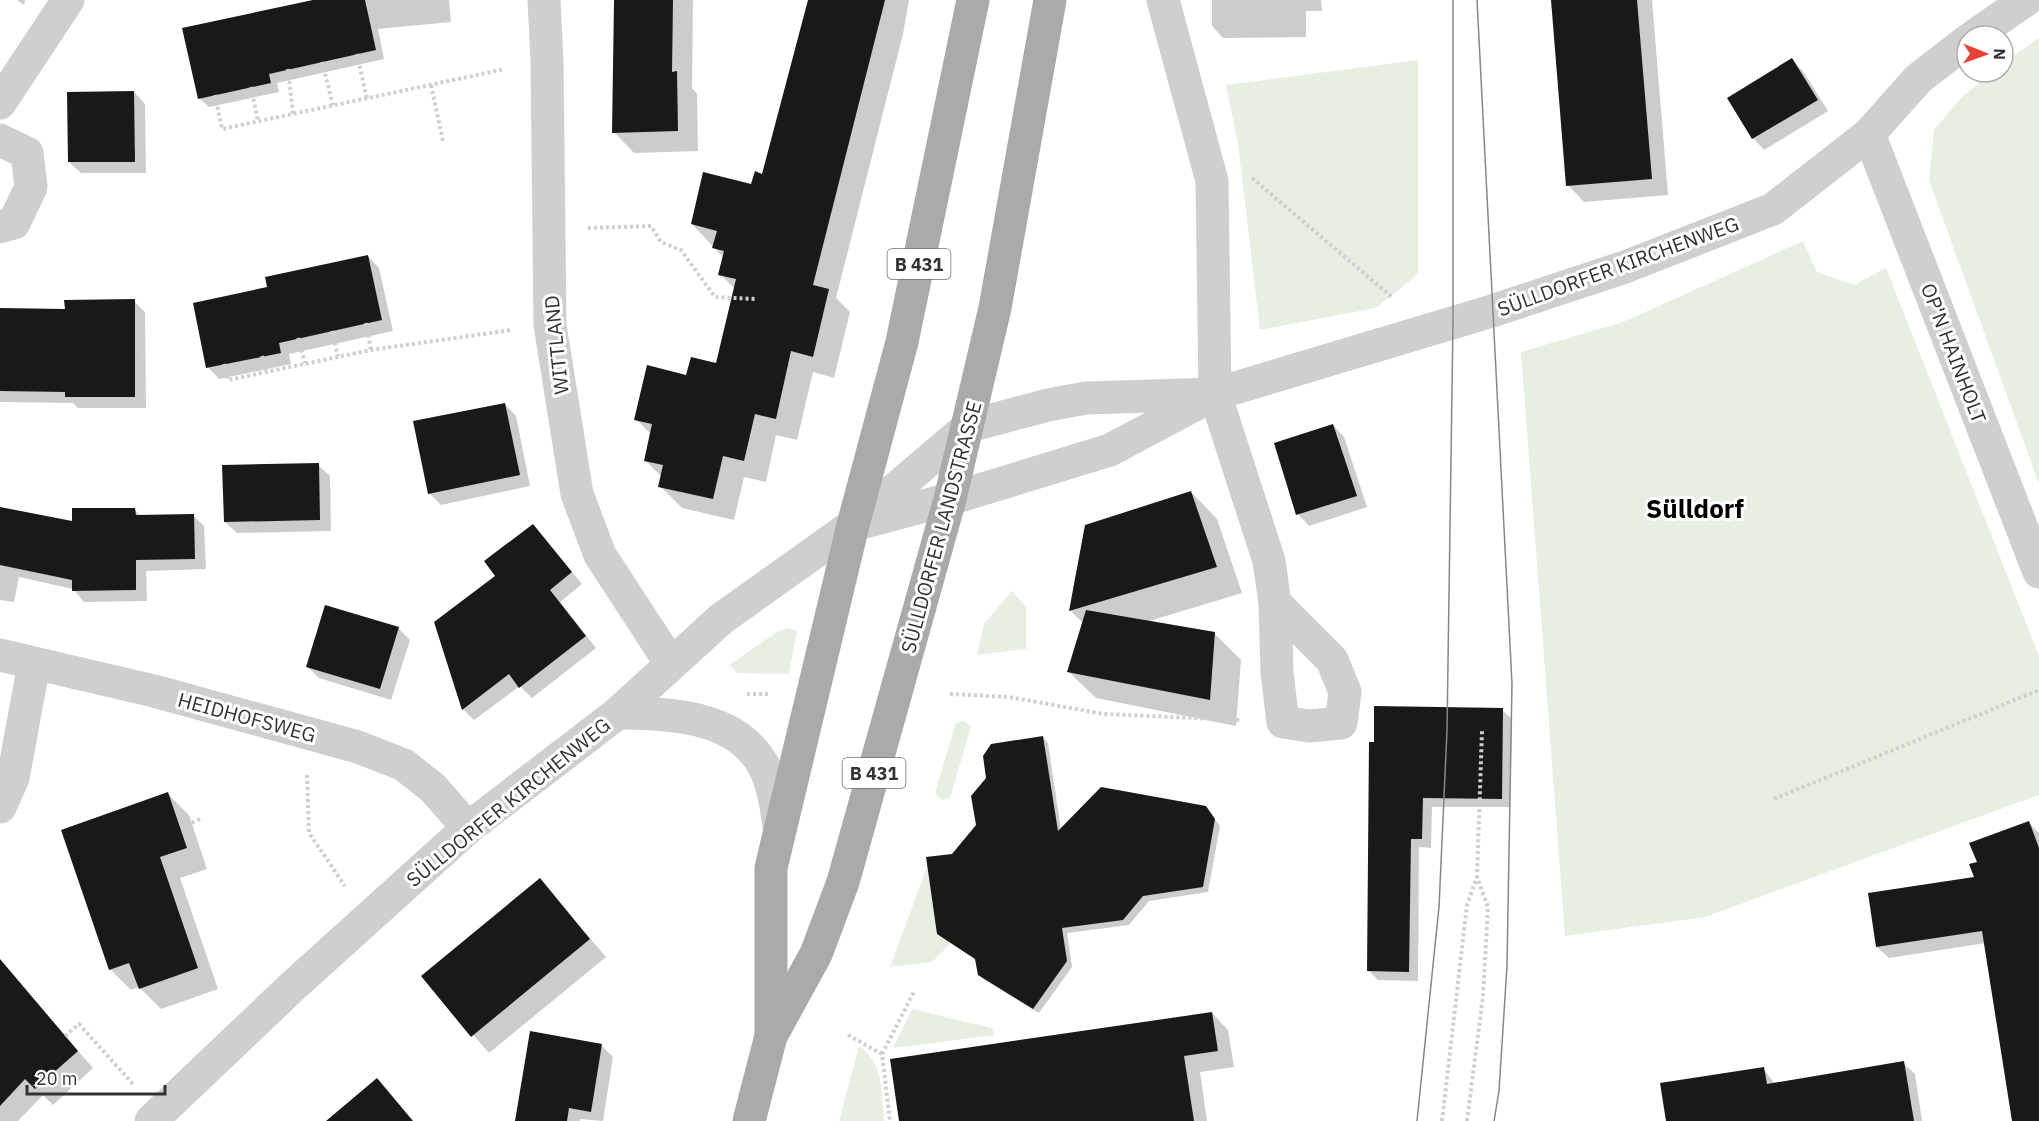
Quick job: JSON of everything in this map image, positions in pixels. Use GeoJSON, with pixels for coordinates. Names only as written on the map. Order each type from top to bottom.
{"type":"FeatureCollection","features":[{"type":"Feature","properties":{"kind":"main road","name":"SÜLLDORFER LANDSTRASSE"},"geometry":{"type":"LineString","coordinates":[[771,1036],[771,868],[779,826],[853,525],[904,331],[973,0]]}},
{"type":"Feature","properties":{"kind":"main road","name":"SÜLLDORFER LANDSTRASSE"},"geometry":{"type":"LineString","coordinates":[[749,1121],[771,1036],[816,954],[843,882],[950,499],[995,308],[1050,0]]}},
{"type":"Feature","properties":{"kind":"street"},"geometry":{"type":"LineString","coordinates":[[0,104],[68,0]]}},
{"type":"Feature","properties":{"kind":"street","name":"WITTLAND"},"geometry":{"type":"LineString","coordinates":[[544,0],[547,60],[550,325],[577,494],[600,555],[671,664]]}},
{"type":"Feature","properties":{"kind":"street"},"geometry":{"type":"LineString","coordinates":[[1163,0],[1212,181],[1215,394],[1269,561],[1275,603],[1277,673],[1283,722],[1309,726],[1341,723],[1345,692],[1332,660],[1275,603]]}},
{"type":"Feature","properties":{"kind":"street"},"geometry":{"type":"LineString","coordinates":[[1991,24],[2026,0]]}},
{"type":"Feature","properties":{"kind":"street","name":"SÜLLDORFER KIRCHENWEG"},"geometry":{"type":"LineString","coordinates":[[853,525],[950,499],[1110,450],[1215,394],[1492,311],[1625,267],[1773,209],[1869,134],[1918,79],[1955,50]]}},
{"type":"Feature","properties":{"kind":"street","name":"OP'N HAINHOLT"},"geometry":{"type":"LineString","coordinates":[[1869,134],[2039,572]]}},
{"type":"Feature","properties":{"kind":"street"},"geometry":{"type":"LineString","coordinates":[[0,140],[27,153],[31,188],[14,223],[0,227]]}},
{"type":"Feature","properties":{"kind":"street","name":"SÜLLDORFER KIRCHENWEG"},"geometry":{"type":"LineString","coordinates":[[156,1117],[367,919],[468,828],[618,713],[721,620],[853,525],[969,426],[1047,405],[1086,398],[1215,394]]}},
{"type":"Feature","properties":{"kind":"street","name":"HEIDHOFSWEG"},"geometry":{"type":"LineString","coordinates":[[0,655],[154,691],[357,747],[404,765],[433,788],[468,828]]}},
{"type":"Feature","properties":{"kind":"street"},"geometry":{"type":"LineString","coordinates":[[0,807],[13,778],[34,664]]}},
{"type":"Feature","properties":{"kind":"street"},"geometry":{"type":"LineString","coordinates":[[618,713],[686,716],[735,736],[762,763],[774,794],[779,826]]}},
{"type":"Feature","properties":{"kind":"path"},"geometry":{"type":"LineString","coordinates":[[357,54],[367,99]]}},
{"type":"Feature","properties":{"kind":"path"},"geometry":{"type":"LineString","coordinates":[[215,95],[222,129],[547,60]]}},
{"type":"Feature","properties":{"kind":"path"},"geometry":{"type":"LineString","coordinates":[[322,62],[333,105]]}},
{"type":"Feature","properties":{"kind":"path"},"geometry":{"type":"LineString","coordinates":[[288,69],[293,114]]}},
{"type":"Feature","properties":{"kind":"path"},"geometry":{"type":"LineString","coordinates":[[431,85],[444,141]]}},
{"type":"Feature","properties":{"kind":"path"},"geometry":{"type":"LineString","coordinates":[[251,87],[258,121]]}},
{"type":"Feature","properties":{"kind":"path"},"geometry":{"type":"LineString","coordinates":[[1199,133],[1429,328]]}},
{"type":"Feature","properties":{"kind":"path"},"geometry":{"type":"LineString","coordinates":[[548,227],[651,226],[661,242],[681,250],[715,297],[755,299]]}},
{"type":"Feature","properties":{"kind":"path"},"geometry":{"type":"LineString","coordinates":[[366,323],[371,350]]}},
{"type":"Feature","properties":{"kind":"path"},"geometry":{"type":"LineString","coordinates":[[224,364],[228,380],[371,350],[550,325]]}},
{"type":"Feature","properties":{"kind":"path"},"geometry":{"type":"LineString","coordinates":[[332,331],[338,356]]}},
{"type":"Feature","properties":{"kind":"path"},"geometry":{"type":"LineString","coordinates":[[298,338],[305,363]]}},
{"type":"Feature","properties":{"kind":"path"},"geometry":{"type":"LineString","coordinates":[[142,351],[144,410]]}},
{"type":"Feature","properties":{"kind":"path"},"geometry":{"type":"LineString","coordinates":[[262,356],[266,372]]}},
{"type":"Feature","properties":{"kind":"path"},"geometry":{"type":"LineString","coordinates":[[1774,798],[2039,690]]}},
{"type":"Feature","properties":{"kind":"path"},"geometry":{"type":"LineString","coordinates":[[950,694],[1009,697],[1104,714],[1283,722]]}},
{"type":"Feature","properties":{"kind":"path"},"geometry":{"type":"LineString","coordinates":[[1442,1121],[1467,905],[1477,877],[1482,731]]}},
{"type":"Feature","properties":{"kind":"path"},"geometry":{"type":"LineString","coordinates":[[306,733],[309,833],[367,919]]}},
{"type":"Feature","properties":{"kind":"path"},"geometry":{"type":"LineString","coordinates":[[181,828],[202,818]]}},
{"type":"Feature","properties":{"kind":"path"},"geometry":{"type":"LineString","coordinates":[[1467,1121],[1484,996],[1488,907],[1477,877]]}},
{"type":"Feature","properties":{"kind":"path"},"geometry":{"type":"LineString","coordinates":[[890,1121],[882,1054],[914,992]]}},
{"type":"Feature","properties":{"kind":"path"},"geometry":{"type":"LineString","coordinates":[[65,1036],[79,1024],[156,1117]]}},
{"type":"Feature","properties":{"kind":"path"},"geometry":{"type":"LineString","coordinates":[[848,1035],[882,1054]]}},
{"type":"Feature","properties":{"kind":"shaded area"},"geometry":{"type":"Polygon","coordinates":[[[2039,38],[2039,484],[1929,180],[1934,130],[1962,97],[1978,84],[2015,84],[2015,55],[2039,38]]]}},
{"type":"Feature","properties":{"kind":"shaded area"},"geometry":{"type":"Polygon","coordinates":[[[1418,60],[1418,274],[1376,308],[1260,330],[1238,144],[1226,85],[1418,60]]]}},
{"type":"Feature","properties":{"kind":"shaded area"},"geometry":{"type":"Polygon","coordinates":[[[1803,241],[1817,272],[1854,285],[1886,268],[2039,656],[2039,795],[1705,917],[1565,936],[1521,352],[1623,322],[1803,241]]]}},
{"type":"Feature","properties":{"kind":"shaded area"},"geometry":{"type":"Polygon","coordinates":[[[1012,591],[1026,607],[1026,649],[977,655],[984,624],[1012,591]]]}},
{"type":"Feature","properties":{"kind":"shaded area"},"geometry":{"type":"Polygon","coordinates":[[[787,628],[797,631],[789,674],[737,673],[729,665],[777,632],[787,628]]]}},
{"type":"Feature","properties":{"kind":"shaded area"},"geometry":{"type":"Polygon","coordinates":[[[964,721],[971,727],[950,798],[941,800],[935,793],[956,723],[964,721]]]}},
{"type":"Feature","properties":{"kind":"shaded area"},"geometry":{"type":"Polygon","coordinates":[[[927,867],[937,934],[951,943],[932,962],[890,967],[927,867]]]}},
{"type":"Feature","properties":{"kind":"shaded area"},"geometry":{"type":"Polygon","coordinates":[[[912,1009],[992,1028],[995,1035],[893,1048],[912,1009]]]}},
{"type":"Feature","properties":{"kind":"shaded area"},"geometry":{"type":"Polygon","coordinates":[[[859,1046],[867,1053],[878,1070],[884,1121],[839,1121],[859,1046]]]}},
{"type":"Feature","properties":{"kind":"building"},"geometry":{"type":"Polygon","coordinates":[[[313,0],[365,0],[376,50],[269,74],[271,83],[198,99],[182,28],[313,0]]]}},
{"type":"Feature","properties":{"kind":"building"},"geometry":{"type":"Polygon","coordinates":[[[614,0],[673,0],[672,72],[677,71],[678,131],[612,133],[614,0]]]}},
{"type":"Feature","properties":{"kind":"building"},"geometry":{"type":"Polygon","coordinates":[[[808,0],[885,0],[813,285],[829,289],[813,357],[791,351],[776,419],[755,414],[744,461],[723,456],[713,499],[658,487],[663,465],[644,461],[652,424],[634,420],[647,365],[686,375],[691,357],[716,363],[736,279],[718,275],[724,251],[712,248],[717,231],[691,224],[703,172],[751,184],[755,171],[762,174],[808,0]]]}},
{"type":"Feature","properties":{"kind":"building"},"geometry":{"type":"Polygon","coordinates":[[[1551,0],[1637,0],[1652,179],[1566,186],[1551,0]]]}},
{"type":"Feature","properties":{"kind":"building"},"geometry":{"type":"Polygon","coordinates":[[[1792,58],[1818,100],[1752,139],[1727,98],[1792,58]]]}},
{"type":"Feature","properties":{"kind":"building"},"geometry":{"type":"Polygon","coordinates":[[[134,91],[135,162],[68,162],[67,92],[134,91]]]}},
{"type":"Feature","properties":{"kind":"building"},"geometry":{"type":"Polygon","coordinates":[[[368,255],[382,320],[279,343],[281,353],[206,368],[193,303],[267,287],[265,277],[368,255]]]}},
{"type":"Feature","properties":{"kind":"building"},"geometry":{"type":"Polygon","coordinates":[[[135,299],[135,397],[65,397],[65,392],[0,391],[0,308],[65,309],[64,300],[135,299]]]}},
{"type":"Feature","properties":{"kind":"building"},"geometry":{"type":"Polygon","coordinates":[[[505,403],[520,475],[428,494],[413,421],[505,403]]]}},
{"type":"Feature","properties":{"kind":"building"},"geometry":{"type":"Polygon","coordinates":[[[1333,424],[1357,496],[1296,515],[1274,443],[1333,424]]]}},
{"type":"Feature","properties":{"kind":"building"},"geometry":{"type":"Polygon","coordinates":[[[319,463],[320,520],[224,522],[222,465],[319,463]]]}},
{"type":"Feature","properties":{"kind":"building"},"geometry":{"type":"Polygon","coordinates":[[[1191,491],[1217,567],[1069,611],[1085,525],[1191,491]]]}},
{"type":"Feature","properties":{"kind":"building"},"geometry":{"type":"Polygon","coordinates":[[[0,507],[72,521],[72,508],[135,508],[136,515],[194,514],[195,559],[136,560],[136,590],[72,591],[72,580],[0,565],[0,507]]]}},
{"type":"Feature","properties":{"kind":"building"},"geometry":{"type":"Polygon","coordinates":[[[533,524],[572,572],[550,590],[586,636],[519,688],[509,674],[462,710],[434,622],[495,576],[484,561],[533,524]]]}},
{"type":"Feature","properties":{"kind":"building"},"geometry":{"type":"Polygon","coordinates":[[[325,605],[399,627],[380,689],[306,667],[325,605]]]}},
{"type":"Feature","properties":{"kind":"building"},"geometry":{"type":"Polygon","coordinates":[[[1086,610],[1215,632],[1210,700],[1067,672],[1086,610]]]}},
{"type":"Feature","properties":{"kind":"building"},"geometry":{"type":"Polygon","coordinates":[[[1374,706],[1503,708],[1502,799],[1423,798],[1422,839],[1411,839],[1409,972],[1367,971],[1369,742],[1374,742],[1374,706]]]}},
{"type":"Feature","properties":{"kind":"building"},"geometry":{"type":"Polygon","coordinates":[[[1043,736],[1058,831],[1101,787],[1206,806],[1215,819],[1203,887],[1143,896],[1123,920],[1062,928],[1067,961],[1033,1009],[978,975],[975,959],[937,934],[926,857],[952,854],[976,825],[971,796],[986,778],[983,756],[991,744],[1043,736]]]}},
{"type":"Feature","properties":{"kind":"building"},"geometry":{"type":"Polygon","coordinates":[[[168,792],[187,848],[160,857],[198,968],[139,989],[129,963],[109,970],[61,830],[168,792]]]}},
{"type":"Feature","properties":{"kind":"building"},"geometry":{"type":"Polygon","coordinates":[[[2029,821],[2039,848],[2039,1121],[2012,1121],[1982,931],[1876,947],[1868,893],[1974,877],[1969,864],[1977,862],[1969,843],[2029,821]]]}},
{"type":"Feature","properties":{"kind":"building"},"geometry":{"type":"Polygon","coordinates":[[[540,878],[590,939],[471,1037],[421,976],[540,878]]]}},
{"type":"Feature","properties":{"kind":"building"},"geometry":{"type":"Polygon","coordinates":[[[0,959],[78,1051],[35,1089],[25,1079],[0,1106],[0,959]]]}},
{"type":"Feature","properties":{"kind":"building"},"geometry":{"type":"Polygon","coordinates":[[[1212,1012],[1218,1051],[1184,1056],[1194,1121],[899,1121],[890,1059],[1212,1012]]]}},
{"type":"Feature","properties":{"kind":"building"},"geometry":{"type":"Polygon","coordinates":[[[530,1031],[602,1044],[591,1112],[569,1108],[567,1121],[515,1121],[530,1031]]]}},
{"type":"Feature","properties":{"kind":"building"},"geometry":{"type":"Polygon","coordinates":[[[1904,1061],[1914,1121],[1666,1121],[1660,1083],[1764,1067],[1767,1084],[1904,1061]]]}},
{"type":"Feature","properties":{"kind":"building"},"geometry":{"type":"Polygon","coordinates":[[[377,1078],[413,1121],[326,1121],[377,1078]]]}},
{"type":"Feature","properties":{"kind":"tram line"},"geometry":{"type":"LineString","coordinates":[[1417,1121],[1439,907],[1447,731],[1453,321],[1453,0]]}},
{"type":"Feature","properties":{"kind":"tram line"},"geometry":{"type":"LineString","coordinates":[[1477,0],[1512,684],[1507,966],[1499,1091],[1494,1121]]}},
{"type":"Feature","properties":{"kind":"district","name":"Sülldorf"},"geometry":{"type":"Point","coordinates":[1695,508]}}]}
